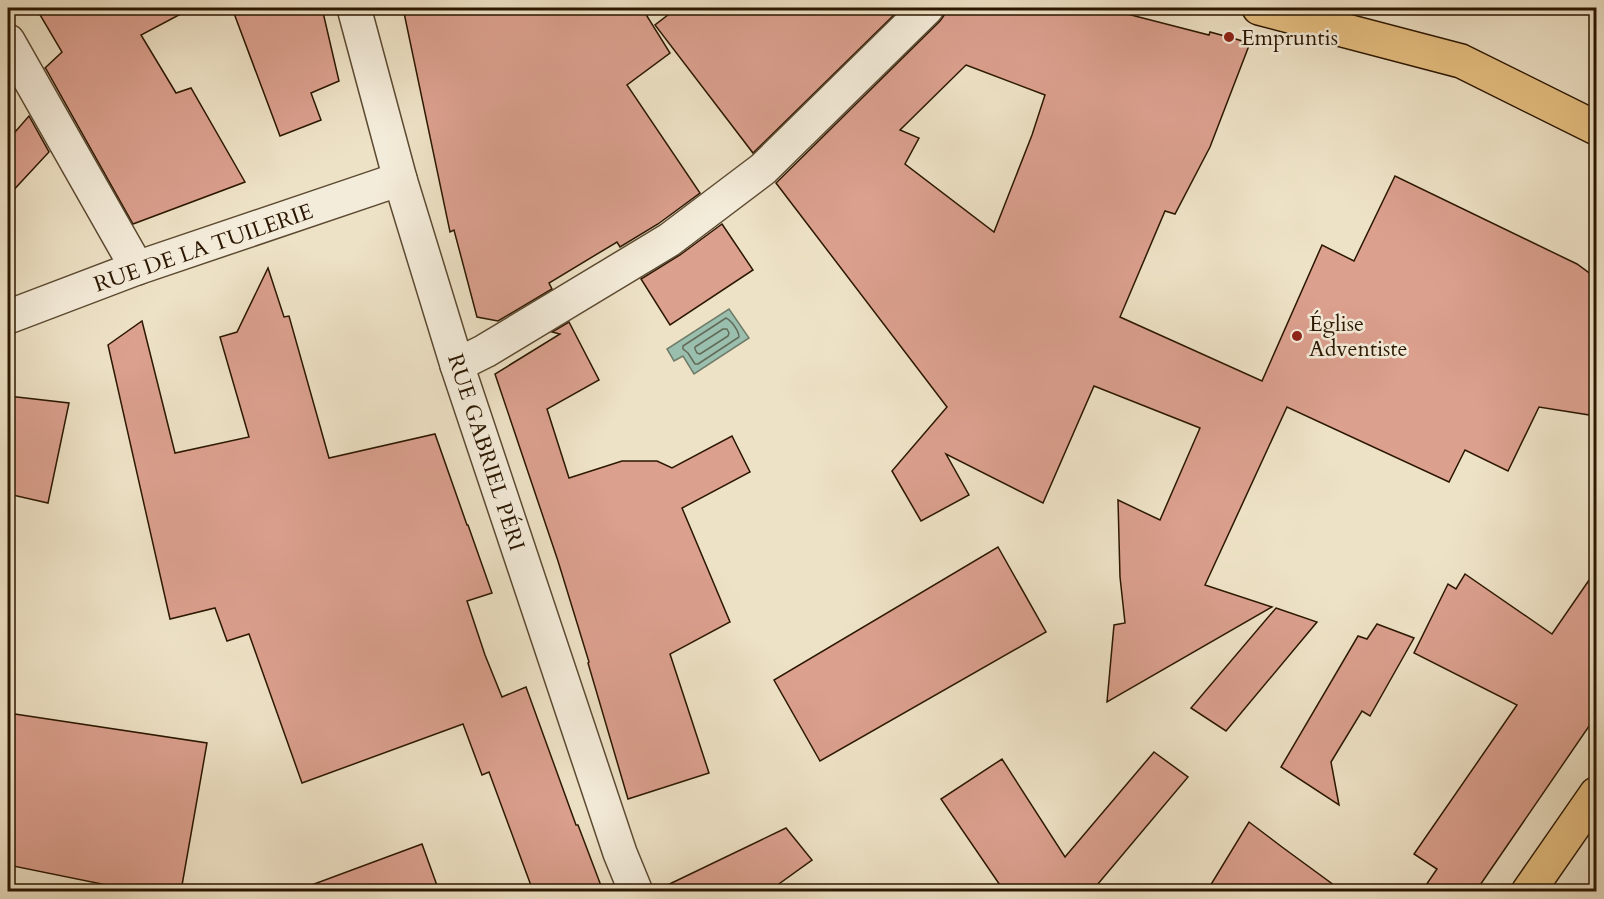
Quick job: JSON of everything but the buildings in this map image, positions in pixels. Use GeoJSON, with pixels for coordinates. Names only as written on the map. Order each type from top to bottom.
{"type":"FeatureCollection","features":[{"type":"Feature","properties":{"kind":"main road"},"geometry":{"type":"LineString","coordinates":[[1259,8],[1461,61],[1596,128]]}},
{"type":"Feature","properties":{"kind":"main road"},"geometry":{"type":"LineString","coordinates":[[1528,891],[1596,794]]}},
{"type":"Feature","properties":{"kind":"street","name":"RUE GABRIEL PÉRI"},"geometry":{"type":"LineString","coordinates":[[354,8],[400,179],[457,365],[616,841],[636,891]]}},
{"type":"Feature","properties":{"kind":"street"},"geometry":{"type":"LineString","coordinates":[[457,365],[495,345],[669,240],[688,226],[763,169],[927,8]]}},
{"type":"Feature","properties":{"kind":"street"},"geometry":{"type":"LineString","coordinates":[[8,41],[137,268]]}},
{"type":"Feature","properties":{"kind":"street","name":"RUE DE LA TUILERIE"},"geometry":{"type":"LineString","coordinates":[[8,317],[137,268],[400,179]]}},
{"type":"Feature","properties":{"kind":"water"},"geometry":{"type":"Polygon","coordinates":[[[729,309],[749,338],[694,374],[683,356],[674,361],[667,349],[729,309]]]}},
{"type":"Feature","properties":{"kind":"place","name":"Empruntis"},"geometry":{"type":"Point","coordinates":[1229,37]}},
{"type":"Feature","properties":{"kind":"place","name":"Église Adventiste"},"geometry":{"type":"Point","coordinates":[1297,336]}}]}
